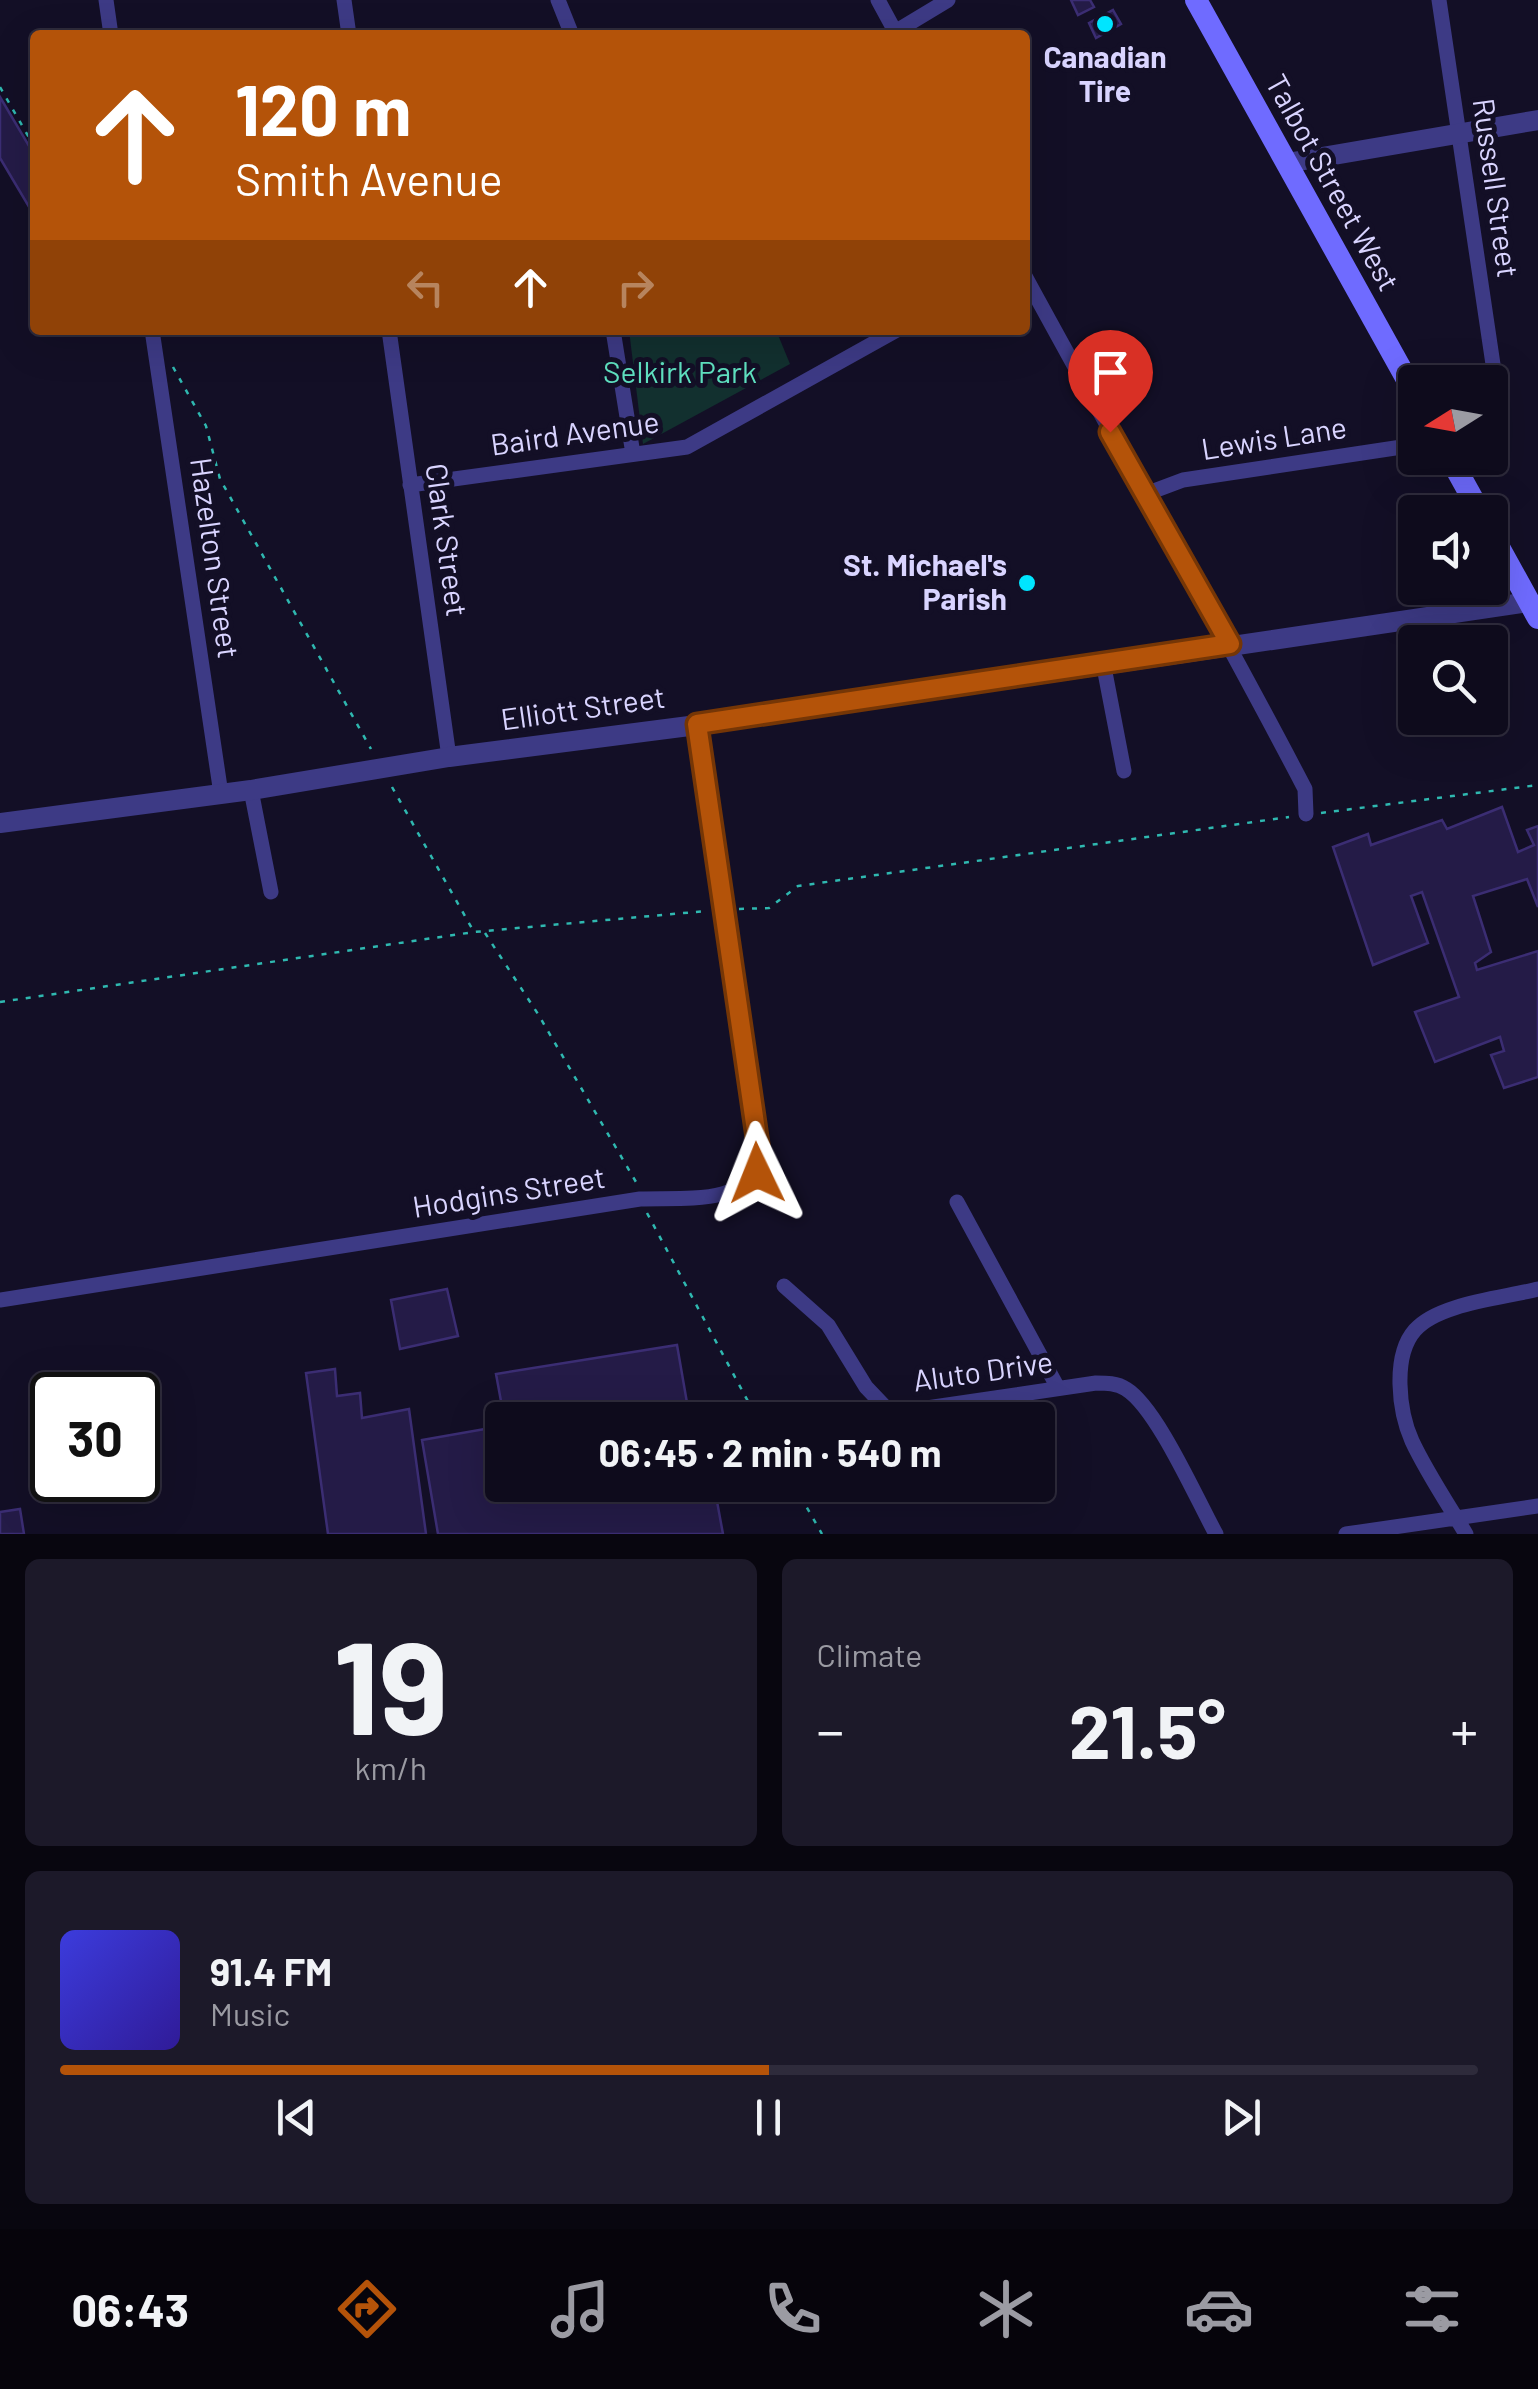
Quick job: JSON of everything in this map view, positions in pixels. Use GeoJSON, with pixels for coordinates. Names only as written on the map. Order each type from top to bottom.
{"type":"FeatureCollection","features":[{"type":"Feature","properties":{"kind":"main road","name":"Talbot Street West"},"geometry":{"type":"LineString","coordinates":[[1196,0],[1403,365]]}},
{"type":"Feature","properties":{"kind":"main road"},"geometry":{"type":"LineString","coordinates":[[1508,563],[1534,610]]}},
{"type":"Feature","properties":{"kind":"street"},"geometry":{"type":"LineString","coordinates":[[106,0],[110,30]]}},
{"type":"Feature","properties":{"kind":"street"},"geometry":{"type":"LineString","coordinates":[[344,0],[348,30]]}},
{"type":"Feature","properties":{"kind":"street"},"geometry":{"type":"LineString","coordinates":[[558,0],[570,30]]}},
{"type":"Feature","properties":{"kind":"street"},"geometry":{"type":"LineString","coordinates":[[878,0],[892,30]]}},
{"type":"Feature","properties":{"kind":"street"},"geometry":{"type":"LineString","coordinates":[[900,30],[948,0]]}},
{"type":"Feature","properties":{"kind":"street","name":"Russell Street"},"geometry":{"type":"LineString","coordinates":[[1439,0],[1493,365]]}},
{"type":"Feature","properties":{"kind":"street"},"geometry":{"type":"LineString","coordinates":[[1287,163],[1538,120]]}},
{"type":"Feature","properties":{"kind":"street"},"geometry":{"type":"LineString","coordinates":[[1030,285],[1230,644],[1305,789],[1306,814]]}},
{"type":"Feature","properties":{"kind":"street","name":"Hazelton Street"},"geometry":{"type":"LineString","coordinates":[[153,335],[221,794]]}},
{"type":"Feature","properties":{"kind":"street","name":"Clark Street"},"geometry":{"type":"LineString","coordinates":[[390,335],[449,757]]}},
{"type":"Feature","properties":{"kind":"street"},"geometry":{"type":"LineString","coordinates":[[615,335],[632,454]]}},
{"type":"Feature","properties":{"kind":"street","name":"Baird Avenue"},"geometry":{"type":"LineString","coordinates":[[410,485],[687,447],[888,335]]}},
{"type":"Feature","properties":{"kind":"street","name":"Lewis Lane"},"geometry":{"type":"LineString","coordinates":[[1144,495],[1182,480],[1398,448]]}},
{"type":"Feature","properties":{"kind":"street","name":"Elliott Street"},"geometry":{"type":"LineString","coordinates":[[0,823],[251,790],[449,757],[1230,644],[1534,610]]}},
{"type":"Feature","properties":{"kind":"street"},"geometry":{"type":"LineString","coordinates":[[1103,662],[1124,771]]}},
{"type":"Feature","properties":{"kind":"street"},"geometry":{"type":"LineString","coordinates":[[697,724],[732,909]]}},
{"type":"Feature","properties":{"kind":"street"},"geometry":{"type":"LineString","coordinates":[[251,790],[270,892]]}},
{"type":"Feature","properties":{"kind":"street","name":"Hodgins Street"},"geometry":{"type":"LineString","coordinates":[[0,1300],[640,1199],[711,1196],[748,1185],[757,1173],[760,1158],[732,909]]}},
{"type":"Feature","properties":{"kind":"street"},"geometry":{"type":"LineString","coordinates":[[957,1202],[1058,1388]]}},
{"type":"Feature","properties":{"kind":"street","name":"Aluto Drive"},"geometry":{"type":"LineString","coordinates":[[784,1286],[828,1325],[866,1387],[886,1408],[914,1410],[1058,1388],[1121,1386],[1146,1410],[1216,1534]]}},
{"type":"Feature","properties":{"kind":"street"},"geometry":{"type":"LineString","coordinates":[[1466,1534],[1411,1438],[1402,1394],[1404,1350],[1416,1330],[1434,1318],[1471,1304],[1530,1291]]}},
{"type":"Feature","properties":{"kind":"street"},"geometry":{"type":"LineString","coordinates":[[1346,1534],[1538,1506]]}},
{"type":"Feature","properties":{"kind":"path"},"geometry":{"type":"LineString","coordinates":[[0,87],[30,139]]}},
{"type":"Feature","properties":{"kind":"path"},"geometry":{"type":"LineString","coordinates":[[156,358],[170,361],[206,426],[220,479],[474,932]]}},
{"type":"Feature","properties":{"kind":"path"},"geometry":{"type":"LineString","coordinates":[[732,909],[769,908],[798,886],[1538,785]]}},
{"type":"Feature","properties":{"kind":"path"},"geometry":{"type":"LineString","coordinates":[[0,1002],[474,932],[706,911]]}},
{"type":"Feature","properties":{"kind":"path"},"geometry":{"type":"LineString","coordinates":[[484,932],[637,1184],[640,1199],[748,1402]]}},
{"type":"Feature","properties":{"kind":"path"},"geometry":{"type":"LineString","coordinates":[[804,1502],[822,1534]]}},
{"type":"Feature","properties":{"kind":"green space","name":"Selkirk Park"},"geometry":{"type":"Polygon","coordinates":[[[630,335],[778,335],[790,364],[643,444],[630,335]]]}},
{"type":"Feature","properties":{"kind":"building"},"geometry":{"type":"Polygon","coordinates":[[[1071,0],[1090,0],[1094,7],[1078,15],[1071,0]]]}},
{"type":"Feature","properties":{"kind":"building","name":"Canadian Tire"},"geometry":{"type":"Polygon","coordinates":[[[1113,10],[1121,24],[1096,38],[1089,23],[1113,10]]]}},
{"type":"Feature","properties":{"kind":"building"},"geometry":{"type":"Polygon","coordinates":[[[0,97],[30,148],[30,209],[0,158],[0,97]]]}},
{"type":"Feature","properties":{"kind":"building"},"geometry":{"type":"Polygon","coordinates":[[[1502,807],[1518,852],[1534,845],[1527,830],[1538,826],[1538,907],[1527,879],[1473,896],[1491,952],[1475,963],[1477,970],[1538,951],[1538,1077],[1504,1088],[1491,1055],[1504,1051],[1500,1037],[1435,1062],[1415,1012],[1459,997],[1422,892],[1411,896],[1428,943],[1373,965],[1333,847],[1368,834],[1371,845],[1442,820],[1447,829],[1502,807]]]}},
{"type":"Feature","properties":{"kind":"building"},"geometry":{"type":"Polygon","coordinates":[[[447,1289],[458,1336],[400,1349],[391,1300],[447,1289]]]}},
{"type":"Feature","properties":{"kind":"building"},"geometry":{"type":"Polygon","coordinates":[[[677,1345],[687,1402],[501,1402],[496,1374],[677,1345]]]}},
{"type":"Feature","properties":{"kind":"building"},"geometry":{"type":"Polygon","coordinates":[[[335,1369],[337,1396],[360,1393],[362,1418],[409,1409],[426,1534],[328,1534],[306,1373],[335,1369]]]}},
{"type":"Feature","properties":{"kind":"building"},"geometry":{"type":"Polygon","coordinates":[[[485,1429],[485,1502],[717,1502],[723,1534],[438,1534],[422,1440],[485,1429]]]}},
{"type":"Feature","properties":{"kind":"building"},"geometry":{"type":"Polygon","coordinates":[[[20,1509],[24,1534],[0,1534],[0,1512],[20,1509]]]}},
{"type":"Feature","properties":{"kind":"place","name":"Canadian Tire"},"geometry":{"type":"Point","coordinates":[1105,24]}},
{"type":"Feature","properties":{"kind":"place","name":"St. Michael's Parish"},"geometry":{"type":"Point","coordinates":[1027,583]}},
{"type":"Feature","properties":{"kind":"route"},"geometry":{"type":"LineString","coordinates":[[757,1173],[760,1158],[697,724],[1230,644],[1110,432]]}}]}
